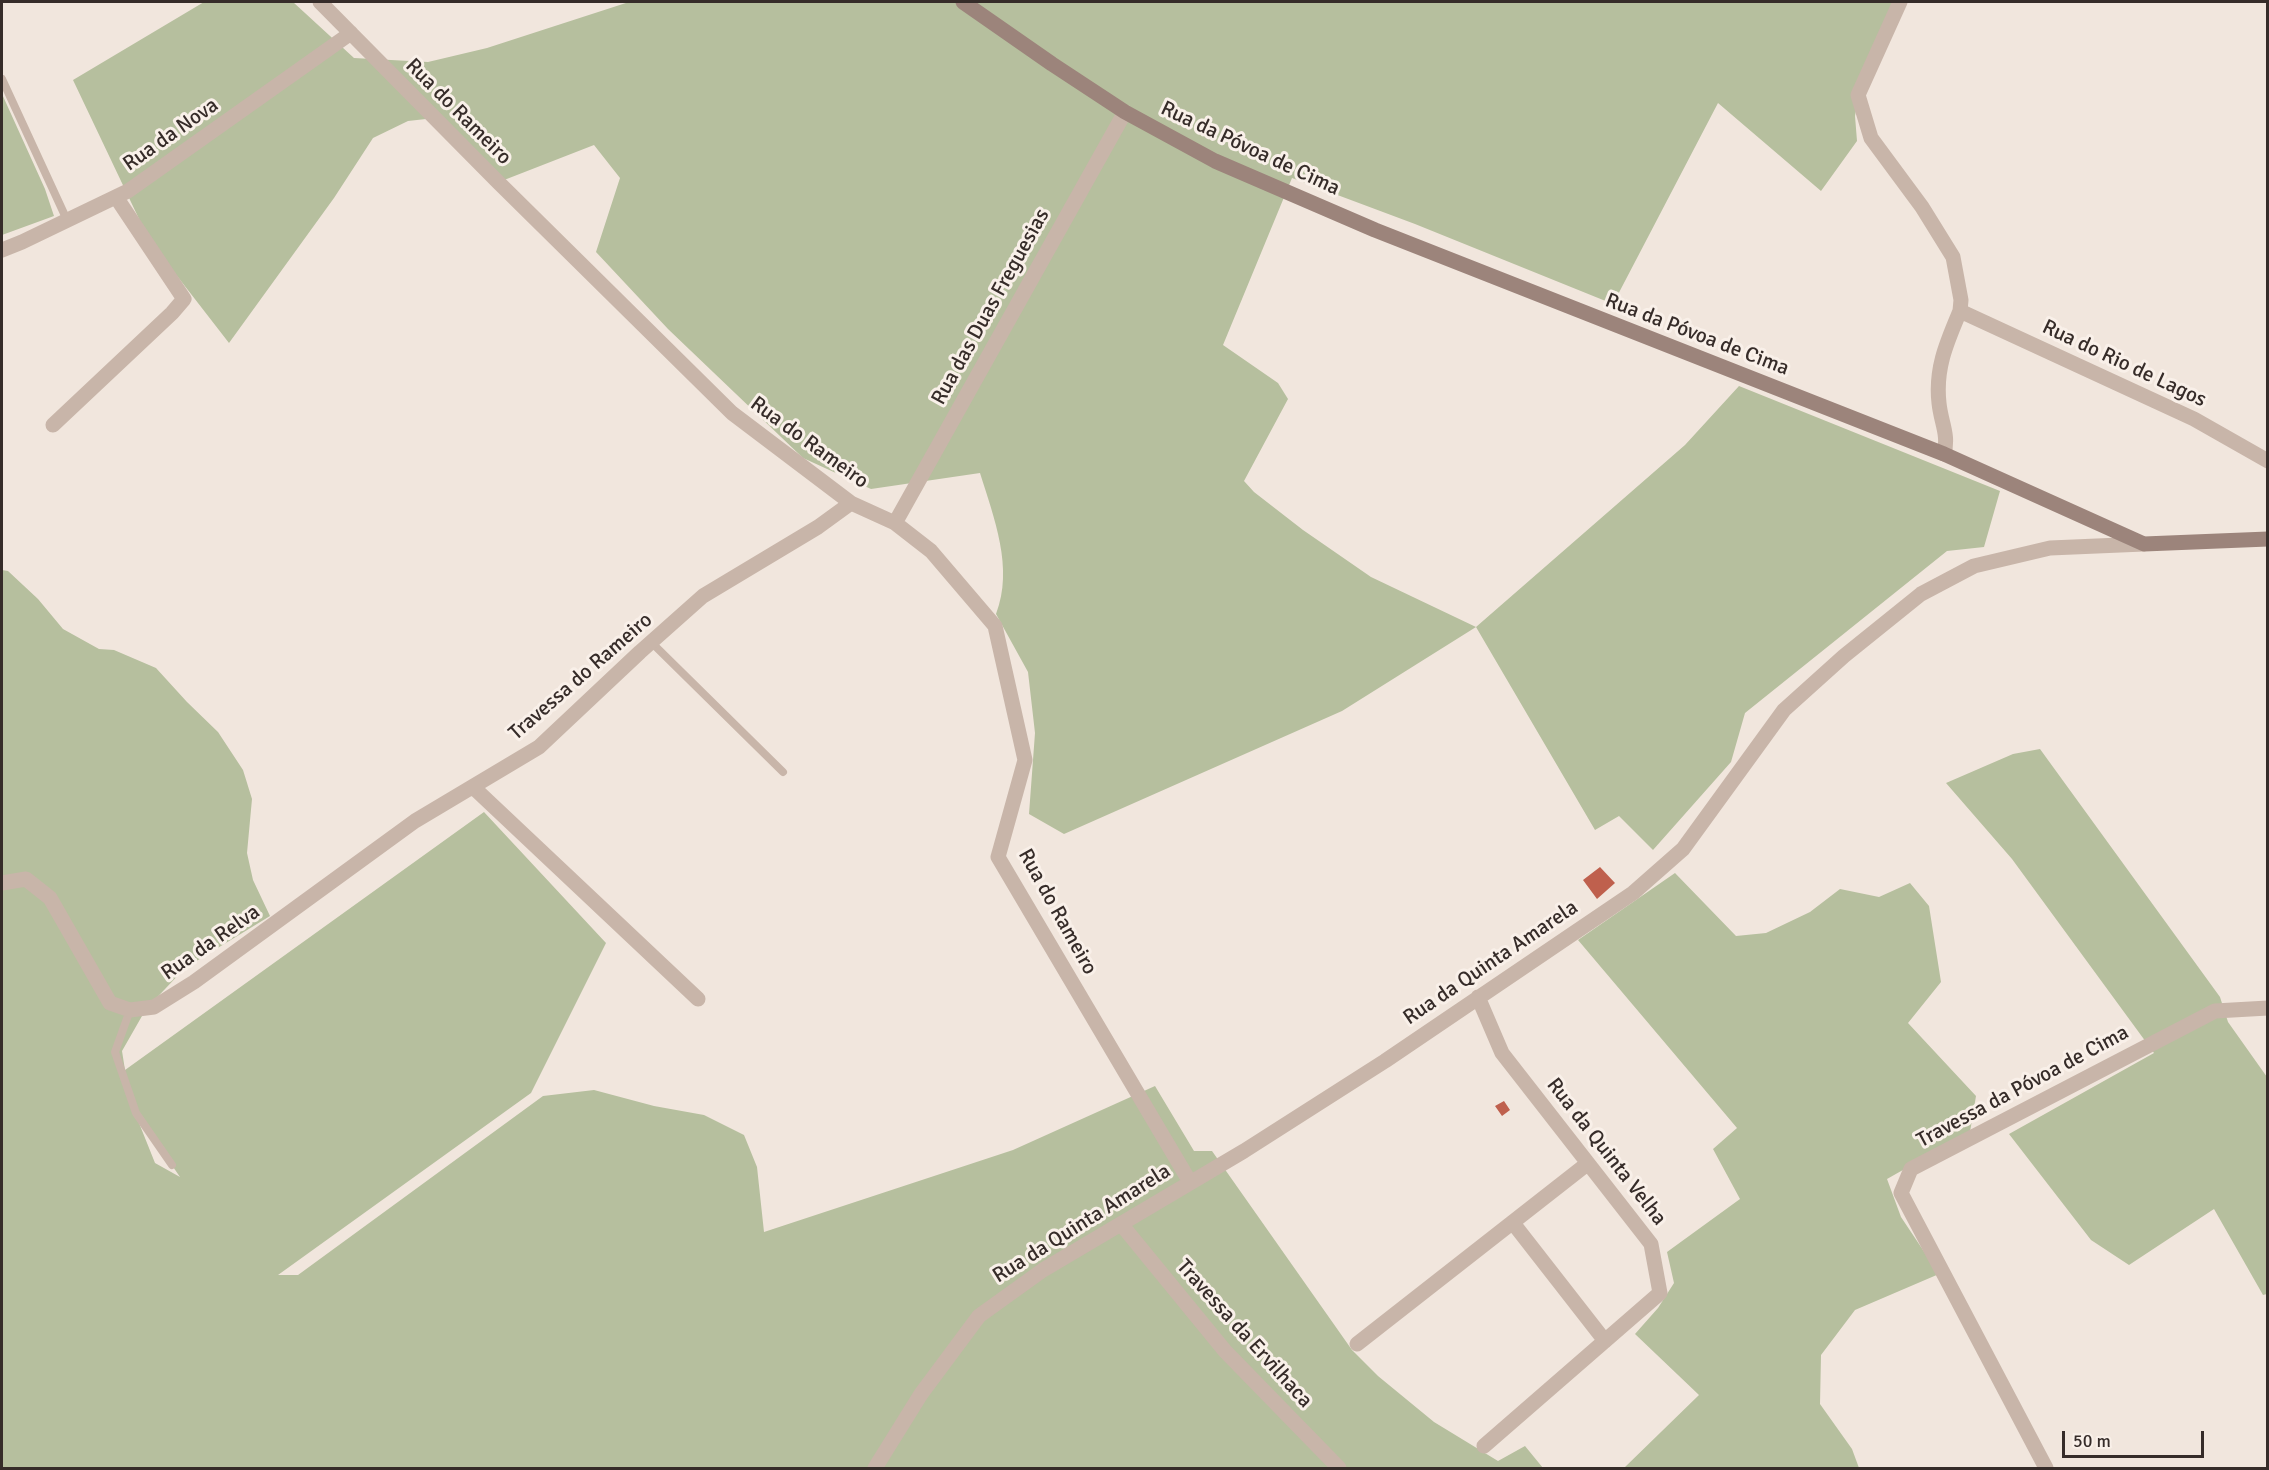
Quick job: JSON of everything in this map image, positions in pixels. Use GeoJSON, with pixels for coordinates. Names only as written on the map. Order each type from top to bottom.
{"type":"FeatureCollection","features":[{"type":"Feature","properties":{"kind":"main road","name":"Rua da Póvoa de Cima"},"geometry":{"type":"LineString","coordinates":[[963,2],[1125,112],[1215,160],[1375,230],[1944,454],[2145,544],[2268,539]]}},
{"type":"Feature","properties":{"kind":"street","name":"Rua do Rameiro"},"geometry":{"type":"LineString","coordinates":[[320,2],[732,413],[851,503],[895,523],[932,551],[995,626],[1025,760],[998,857],[1190,1182]]}},
{"type":"Feature","properties":{"kind":"street"},"geometry":{"type":"LineString","coordinates":[[1900,2],[1858,95],[1871,138],[1922,207],[1953,257],[1961,300],[1960,311],[1941,357],[1939,402],[1947,441],[1944,454]]}},
{"type":"Feature","properties":{"kind":"street","name":"Rua da Nova"},"geometry":{"type":"LineString","coordinates":[[2,250],[128,191],[351,33]]}},
{"type":"Feature","properties":{"kind":"street","name":"Rua das Duas Freguesias"},"geometry":{"type":"LineString","coordinates":[[895,523],[1125,112]]}},
{"type":"Feature","properties":{"kind":"street"},"geometry":{"type":"LineString","coordinates":[[53,425],[184,299],[116,197]]}},
{"type":"Feature","properties":{"kind":"street","name":"Rua do Rio de Lagos"},"geometry":{"type":"LineString","coordinates":[[1960,311],[2194,419],[2268,461]]}},
{"type":"Feature","properties":{"kind":"street","name":"Travessa do Rameiro"},"geometry":{"type":"LineString","coordinates":[[473,787],[539,747],[703,596],[818,527],[851,503]]}},
{"type":"Feature","properties":{"kind":"street","name":"Rua da Quinta Amarela"},"geometry":{"type":"LineString","coordinates":[[875,1468],[921,1394],[979,1316],[1043,1270],[1244,1151],[1385,1061],[1633,893],[1683,849],[1784,710],[1844,656],[1921,594],[1974,566],[2050,548],[2145,544]]}},
{"type":"Feature","properties":{"kind":"street"},"geometry":{"type":"LineString","coordinates":[[473,787],[698,999]]}},
{"type":"Feature","properties":{"kind":"street","name":"Rua da Relva"},"geometry":{"type":"LineString","coordinates":[[130,1010],[154,1007],[194,982],[415,821],[473,787]]}},
{"type":"Feature","properties":{"kind":"street"},"geometry":{"type":"LineString","coordinates":[[2,883],[26,879],[50,898],[110,1003],[130,1010]]}},
{"type":"Feature","properties":{"kind":"street","name":"Rua da Quinta Velha"},"geometry":{"type":"LineString","coordinates":[[1478,997],[1502,1053],[1651,1244],[1660,1293],[1484,1446]]}},
{"type":"Feature","properties":{"kind":"street","name":"Travessa da Póvoa de Cima"},"geometry":{"type":"LineString","coordinates":[[2046,1468],[1900,1193],[1911,1169],[2215,1011],[2268,1008]]}},
{"type":"Feature","properties":{"kind":"street"},"geometry":{"type":"LineString","coordinates":[[1357,1344],[1587,1164]]}},
{"type":"Feature","properties":{"kind":"street"},"geometry":{"type":"LineString","coordinates":[[1513,1223],[1605,1341]]}},
{"type":"Feature","properties":{"kind":"street","name":"Travessa da Ervilhaca"},"geometry":{"type":"LineString","coordinates":[[1121,1224],[1226,1351],[1339,1468]]}},
{"type":"Feature","properties":{"kind":"lane"},"geometry":{"type":"LineString","coordinates":[[2,79],[68,220]]}},
{"type":"Feature","properties":{"kind":"lane"},"geometry":{"type":"LineString","coordinates":[[651,642],[783,772]]}},
{"type":"Feature","properties":{"kind":"lane"},"geometry":{"type":"LineString","coordinates":[[130,1010],[115,1052],[136,1113],[172,1166]]}},
{"type":"Feature","properties":{"kind":"green space"},"geometry":{"type":"Polygon","coordinates":[[[204,2],[293,2],[354,58],[428,62],[487,48],[629,2],[1893,2],[1862,74],[1855,116],[1857,141],[1821,191],[1718,103],[1613,304],[1415,224],[1292,178],[1223,345],[1278,383],[1288,399],[1244,481],[1254,492],[1303,530],[1371,577],[1476,627],[1342,711],[1064,834],[1029,814],[1035,733],[1028,672],[996,614],[1001,597],[1003,561],[996,525],[980,473],[871,489],[803,458],[668,329],[596,252],[620,178],[594,145],[499,182],[435,118],[408,121],[373,138],[334,198],[229,343],[160,254],[140,221],[73,80],[204,2]]]}},
{"type":"Feature","properties":{"kind":"green space"},"geometry":{"type":"Polygon","coordinates":[[[2,94],[45,189],[54,216],[2,235],[2,94]]]}},
{"type":"Feature","properties":{"kind":"green space"},"geometry":{"type":"Polygon","coordinates":[[[1739,386],[2000,491],[1984,547],[1947,551],[1745,713],[1731,762],[1653,850],[1619,816],[1595,830],[1476,627],[1685,445],[1739,386]]]}},
{"type":"Feature","properties":{"kind":"green space"},"geometry":{"type":"Polygon","coordinates":[[[2,570],[8,571],[38,599],[63,629],[99,649],[114,650],[156,668],[218,732],[243,770],[252,799],[247,853],[253,880],[270,916],[185,968],[146,1009],[122,1051],[125,1070],[484,812],[606,943],[531,1093],[278,1275],[298,1275],[543,1096],[594,1090],[654,1106],[704,1115],[744,1135],[757,1167],[764,1232],[1013,1150],[1155,1086],[1194,1151],[1212,1151],[1352,1350],[1378,1376],[1434,1422],[1498,1461],[1525,1446],[1543,1468],[2,1468],[2,570]],[[129,1098],[155,1163],[180,1177],[136,1113],[129,1098]]]}},
{"type":"Feature","properties":{"kind":"green space"},"geometry":{"type":"Polygon","coordinates":[[[2040,749],[2220,997],[2228,1022],[2267,1077],[2267,1294],[2263,1295],[2214,1209],[2129,1265],[2091,1240],[2009,1134],[2154,1053],[2012,859],[1946,783],[2013,754],[2040,749]]]}},
{"type":"Feature","properties":{"kind":"green space"},"geometry":{"type":"Polygon","coordinates":[[[1675,873],[1736,936],[1766,933],[1810,912],[1840,889],[1879,897],[1910,883],[1929,906],[1941,982],[1908,1023],[1976,1096],[1970,1132],[1887,1179],[1901,1217],[1939,1274],[1855,1310],[1821,1355],[1820,1404],[1852,1449],[1859,1468],[1624,1468],[1699,1395],[1635,1334],[1658,1308],[1674,1283],[1667,1252],[1740,1199],[1713,1149],[1737,1128],[1578,940],[1675,873]]]}},
{"type":"Feature","properties":{"kind":"building"},"geometry":{"type":"Polygon","coordinates":[[[1600,867],[1615,883],[1597,899],[1583,880],[1600,867]]]}},
{"type":"Feature","properties":{"kind":"building"},"geometry":{"type":"Polygon","coordinates":[[[1504,1101],[1510,1110],[1502,1116],[1495,1106],[1504,1101]]]}}]}
